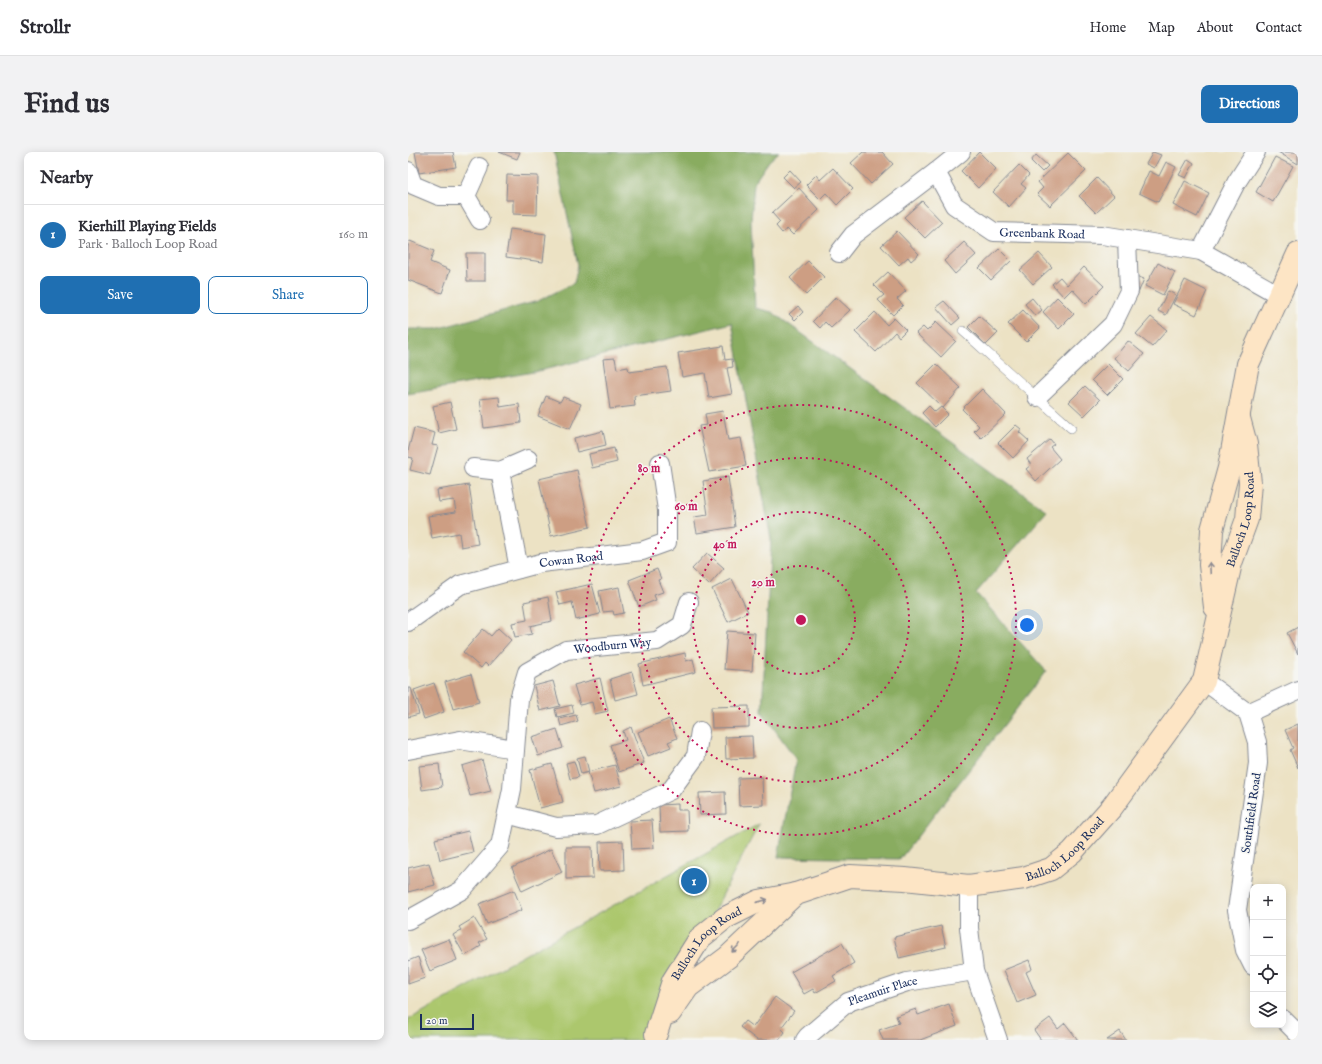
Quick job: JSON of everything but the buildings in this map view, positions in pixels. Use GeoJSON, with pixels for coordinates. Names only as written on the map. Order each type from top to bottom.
{"type":"FeatureCollection","features":[{"type":"Feature","properties":{"kind":"street"},"geometry":{"type":"LineString","coordinates":[[839,254],[853,236],[961,152]]}},
{"type":"Feature","properties":{"kind":"street"},"geometry":{"type":"LineString","coordinates":[[1201,251],[1236,183],[1256,152]]}},
{"type":"Feature","properties":{"kind":"street"},"geometry":{"type":"LineString","coordinates":[[466,196],[479,167]]}},
{"type":"Feature","properties":{"kind":"street"},"geometry":{"type":"LineString","coordinates":[[408,171],[413,184],[438,196],[466,196]]}},
{"type":"Feature","properties":{"kind":"street","name":"Greenbank Road"},"geometry":{"type":"LineString","coordinates":[[936,172],[954,205],[994,232],[1102,236],[1201,251],[1279,295]]}},
{"type":"Feature","properties":{"kind":"street"},"geometry":{"type":"LineString","coordinates":[[466,196],[480,220]]}},
{"type":"Feature","properties":{"kind":"street"},"geometry":{"type":"LineString","coordinates":[[1037,397],[1113,324],[1129,291],[1127,239]]}},
{"type":"Feature","properties":{"kind":"street","name":"Balloch Loop Road"},"geometry":{"type":"LineString","coordinates":[[1216,620],[1210,565],[1212,530],[1222,499],[1240,418],[1248,364],[1298,254]]}},
{"type":"Feature","properties":{"kind":"street","name":"Balloch Loop Road"},"geometry":{"type":"LineString","coordinates":[[654,1037],[673,981],[700,938],[725,918],[759,901],[796,894],[850,876],[905,879],[969,886],[1024,878],[1051,869],[1072,852],[1112,807],[1204,681],[1216,620],[1231,563],[1247,519],[1250,483],[1246,444],[1240,418]]}},
{"type":"Feature","properties":{"kind":"street"},"geometry":{"type":"LineString","coordinates":[[472,468],[500,471],[528,459]]}},
{"type":"Feature","properties":{"kind":"street","name":"Cowan Road"},"geometry":{"type":"LineString","coordinates":[[408,622],[460,585],[541,564],[642,551],[668,542],[668,510],[660,463]]}},
{"type":"Feature","properties":{"kind":"street"},"geometry":{"type":"LineString","coordinates":[[500,471],[519,570]]}},
{"type":"Feature","properties":{"kind":"street","name":"Woodburn Way"},"geometry":{"type":"LineString","coordinates":[[408,920],[462,890],[500,846],[512,789],[519,699],[527,672],[566,650],[656,641],[682,625],[689,602]]}},
{"type":"Feature","properties":{"kind":"street"},"geometry":{"type":"LineString","coordinates":[[1204,681],[1248,713],[1298,690]]}},
{"type":"Feature","properties":{"kind":"street","name":"Southfield Road"},"geometry":{"type":"LineString","coordinates":[[1248,713],[1257,742],[1258,762],[1237,910],[1245,950],[1250,960]]}},
{"type":"Feature","properties":{"kind":"street"},"geometry":{"type":"LineString","coordinates":[[507,814],[556,827],[597,825],[671,790],[696,756],[700,731]]}},
{"type":"Feature","properties":{"kind":"street"},"geometry":{"type":"LineString","coordinates":[[408,750],[460,740],[515,749]]}},
{"type":"Feature","properties":{"kind":"street"},"geometry":{"type":"LineString","coordinates":[[969,886],[969,928],[974,971],[998,1040]]}},
{"type":"Feature","properties":{"kind":"street","name":"Balloch Loop Road"},"geometry":{"type":"LineString","coordinates":[[654,1037],[688,987],[728,957],[796,894]]}},
{"type":"Feature","properties":{"kind":"street","name":"Pleamuir Place"},"geometry":{"type":"LineString","coordinates":[[805,1040],[848,1002],[907,982],[974,971]]}},
{"type":"Feature","properties":{"kind":"street"},"geometry":{"type":"LineString","coordinates":[[1286,1022],[1298,1034]]}},
{"type":"Feature","properties":{"kind":"lane"},"geometry":{"type":"LineString","coordinates":[[963,330],[1071,428]]}},
{"type":"Feature","properties":{"kind":"green space"},"geometry":{"type":"Polygon","coordinates":[[[554,152],[779,152],[769,161],[754,183],[751,221],[755,308],[772,312],[1047,511],[976,593],[1046,671],[900,859],[778,857],[796,759],[762,712],[771,539],[732,323],[539,371],[408,394],[408,329],[436,329],[538,301],[574,283],[578,265],[554,152]]]}},
{"type":"Feature","properties":{"kind":"green space"},"geometry":{"type":"Polygon","coordinates":[[[759,824],[648,1040],[408,1040],[408,1020],[759,824]]]}},
{"type":"Feature","properties":{"kind":"place","name":"Kierhill Playing Fields"},"geometry":{"type":"Point","coordinates":[694,881]}}]}
